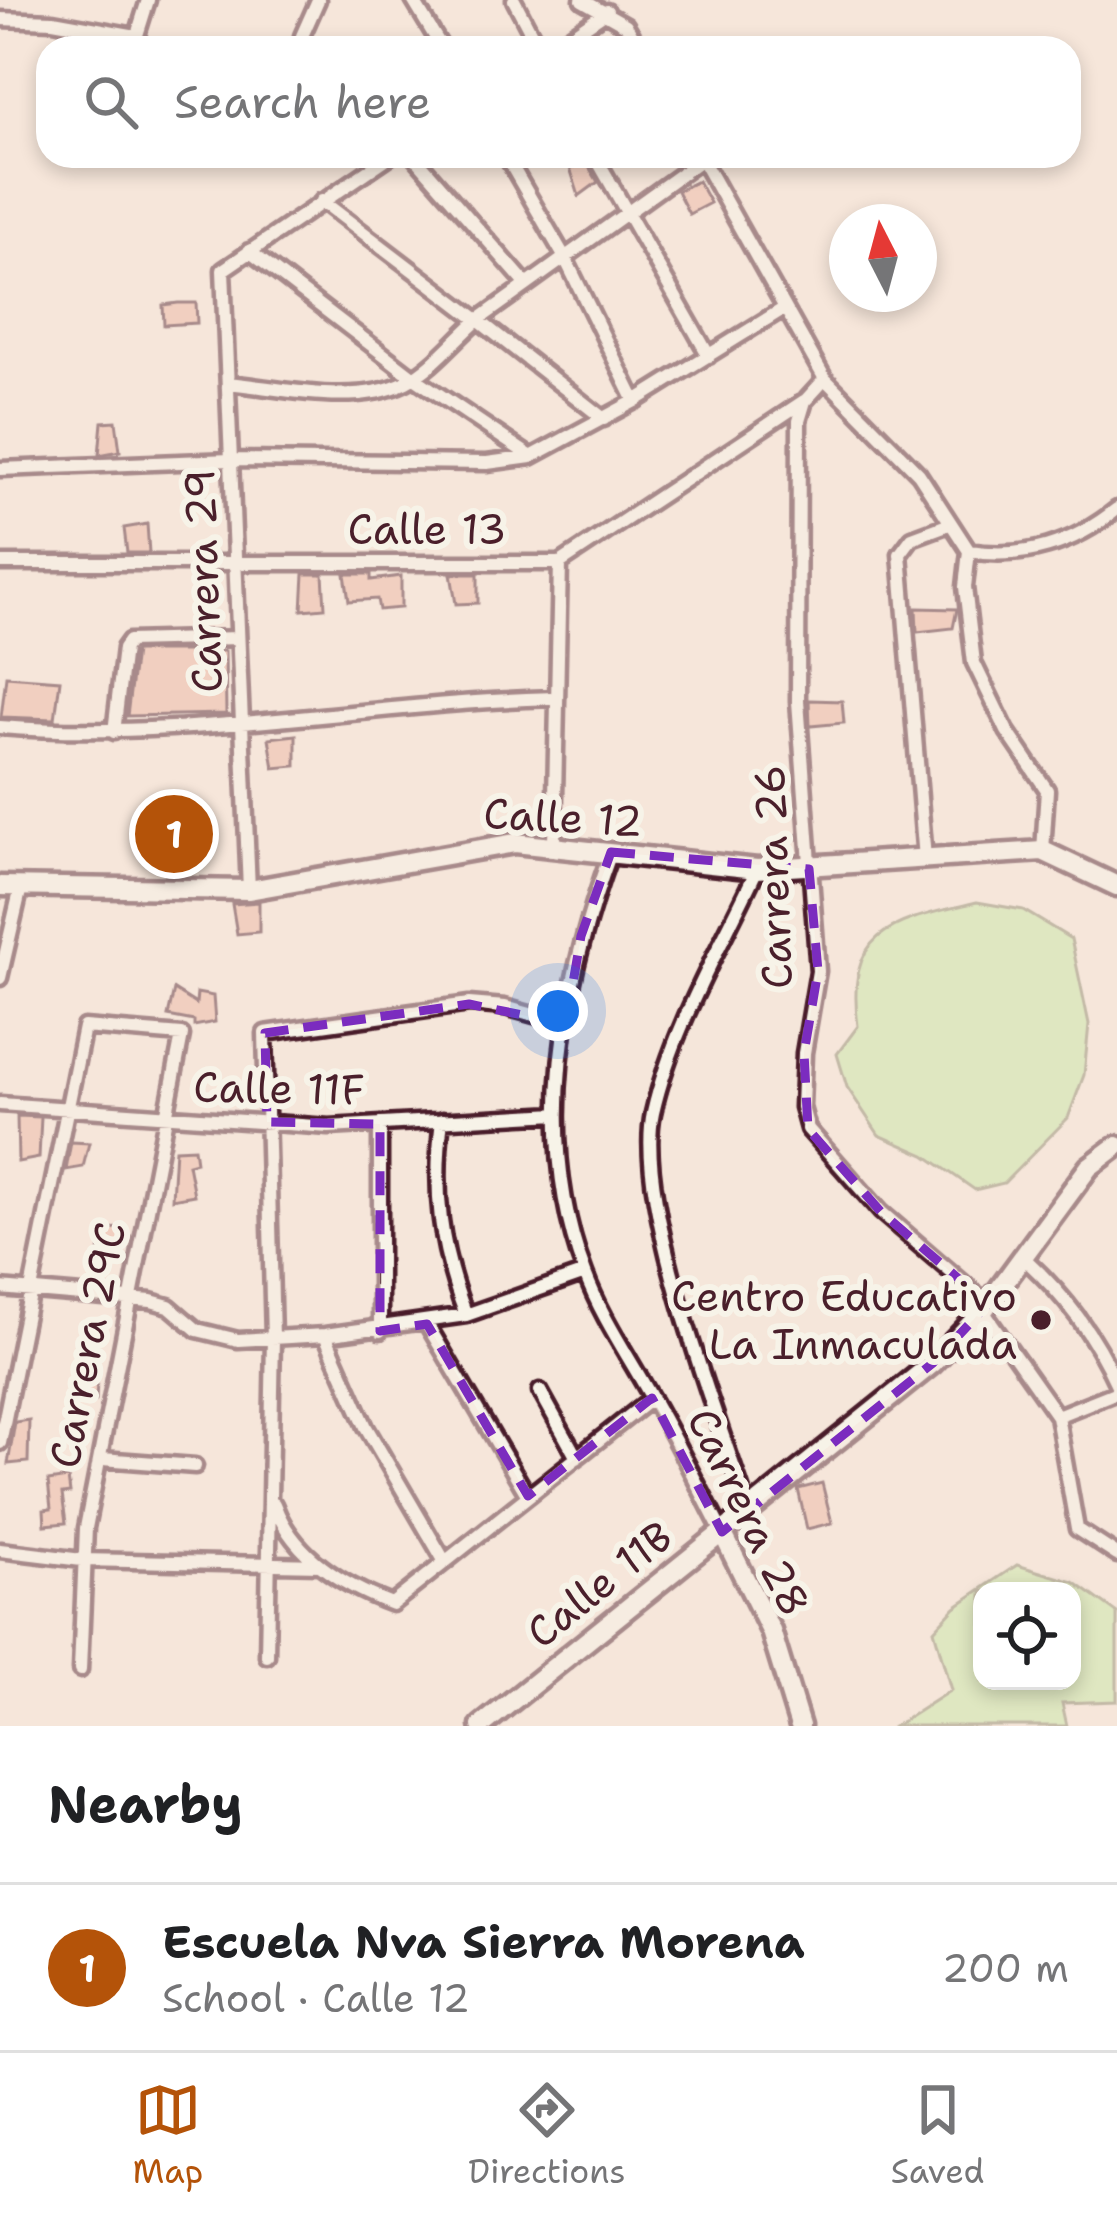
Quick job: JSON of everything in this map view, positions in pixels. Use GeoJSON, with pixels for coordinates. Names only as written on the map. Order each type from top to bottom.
{"type":"FeatureCollection","features":[{"type":"Feature","properties":{"kind":"street"},"geometry":{"type":"LineString","coordinates":[[137,36],[148,0]]}},
{"type":"Feature","properties":{"kind":"street"},"geometry":{"type":"LineString","coordinates":[[302,36],[318,0]]}},
{"type":"Feature","properties":{"kind":"street"},"geometry":{"type":"LineString","coordinates":[[413,0],[435,36]]}},
{"type":"Feature","properties":{"kind":"street"},"geometry":{"type":"LineString","coordinates":[[514,0],[533,36]]}},
{"type":"Feature","properties":{"kind":"street"},"geometry":{"type":"LineString","coordinates":[[582,0],[608,10],[633,36]]}},
{"type":"Feature","properties":{"kind":"street"},"geometry":{"type":"LineString","coordinates":[[570,36],[608,10]]}},
{"type":"Feature","properties":{"kind":"street"},"geometry":{"type":"LineString","coordinates":[[0,20],[52,21],[111,36]]}},
{"type":"Feature","properties":{"kind":"street"},"geometry":{"type":"LineString","coordinates":[[372,168],[249,251],[413,377],[531,457]]}},
{"type":"Feature","properties":{"kind":"street"},"geometry":{"type":"LineString","coordinates":[[425,168],[527,285]]}},
{"type":"Feature","properties":{"kind":"street"},"geometry":{"type":"LineString","coordinates":[[513,168],[565,258],[634,401]]}},
{"type":"Feature","properties":{"kind":"street"},"geometry":{"type":"LineString","coordinates":[[601,168],[709,356]]}},
{"type":"Feature","properties":{"kind":"street"},"geometry":{"type":"LineString","coordinates":[[227,382],[327,393],[373,391],[413,377],[478,320],[687,168]]}},
{"type":"Feature","properties":{"kind":"street"},"geometry":{"type":"LineString","coordinates":[[706,168],[825,379],[919,474],[947,525],[969,550],[1002,556],[1037,550],[1094,528],[1117,509]]}},
{"type":"Feature","properties":{"kind":"street"},"geometry":{"type":"LineString","coordinates":[[322,202],[604,419]]}},
{"type":"Feature","properties":{"kind":"street","name":"Carrera 29"},"geometry":{"type":"LineString","coordinates":[[249,251],[223,270],[249,890]]}},
{"type":"Feature","properties":{"kind":"street"},"geometry":{"type":"LineString","coordinates":[[0,469],[231,460],[487,463],[531,457],[604,419],[783,309]]}},
{"type":"Feature","properties":{"kind":"street"},"geometry":{"type":"LineString","coordinates":[[805,401],[825,379]]}},
{"type":"Feature","properties":{"kind":"street","name":"Calle 13"},"geometry":{"type":"LineString","coordinates":[[0,563],[560,562],[805,401]]}},
{"type":"Feature","properties":{"kind":"street","name":"Carrera 26"},"geometry":{"type":"LineString","coordinates":[[805,401],[799,421],[798,700],[818,971],[804,1053],[802,1107],[808,1129],[881,1212],[986,1307],[1057,1416],[1077,1529],[1117,1555]]}},
{"type":"Feature","properties":{"kind":"street"},"geometry":{"type":"LineString","coordinates":[[925,859],[900,554],[912,538],[947,525]]}},
{"type":"Feature","properties":{"kind":"street"},"geometry":{"type":"LineString","coordinates":[[969,550],[966,609],[974,663],[1006,731],[1047,790],[1042,851]]}},
{"type":"Feature","properties":{"kind":"street"},"geometry":{"type":"LineString","coordinates":[[554,844],[560,562]]}},
{"type":"Feature","properties":{"kind":"street"},"geometry":{"type":"LineString","coordinates":[[114,732],[124,648],[129,641],[238,638]]}},
{"type":"Feature","properties":{"kind":"street"},"geometry":{"type":"LineString","coordinates":[[0,727],[114,732],[470,700],[556,698]]}},
{"type":"Feature","properties":{"kind":"street","name":"Calle 12"},"geometry":{"type":"LineString","coordinates":[[0,886],[249,890],[472,847],[554,844],[758,869],[1042,851],[1117,886]]}},
{"type":"Feature","properties":{"kind":"street","name":"Carrera 28"},"geometry":{"type":"LineString","coordinates":[[611,852],[581,936],[566,1024],[557,1114],[564,1195],[585,1273],[615,1340],[652,1398],[771,1630],[800,1726]]}},
{"type":"Feature","properties":{"kind":"street"},"geometry":{"type":"LineString","coordinates":[[749,1512],[688,1327],[650,1151],[653,1114],[681,1032],[758,869]]}},
{"type":"Feature","properties":{"kind":"street"},"geometry":{"type":"LineString","coordinates":[[0,978],[21,887]]}},
{"type":"Feature","properties":{"kind":"street"},"geometry":{"type":"LineString","coordinates":[[267,1656],[273,1339],[266,1033],[469,1004],[505,1007],[566,1024]]}},
{"type":"Feature","properties":{"kind":"street","name":"Carrera 29C"},"geometry":{"type":"LineString","coordinates":[[0,1443],[84,1027],[182,1035],[82,1560],[80,1670]]}},
{"type":"Feature","properties":{"kind":"street","name":"Calle 11F"},"geometry":{"type":"LineString","coordinates":[[0,1104],[267,1122],[380,1124],[557,1114]]}},
{"type":"Feature","properties":{"kind":"street"},"geometry":{"type":"LineString","coordinates":[[442,1120],[437,1220],[448,1269],[466,1315]]}},
{"type":"Feature","properties":{"kind":"street"},"geometry":{"type":"LineString","coordinates":[[380,1124],[380,1331]]}},
{"type":"Feature","properties":{"kind":"street","name":"Calle 11B"},"geometry":{"type":"LineString","coordinates":[[481,1726],[933,1363],[1025,1258],[1089,1167],[1117,1145]]}},
{"type":"Feature","properties":{"kind":"street"},"geometry":{"type":"LineString","coordinates":[[1025,1258],[1065,1296],[1097,1341],[1117,1389],[1057,1416]]}},
{"type":"Feature","properties":{"kind":"street"},"geometry":{"type":"LineString","coordinates":[[0,1288],[130,1303],[152,1300],[169,1306],[197,1330],[238,1340],[427,1324],[585,1273]]}},
{"type":"Feature","properties":{"kind":"street"},"geometry":{"type":"LineString","coordinates":[[427,1324],[528,1496]]}},
{"type":"Feature","properties":{"kind":"street"},"geometry":{"type":"LineString","coordinates":[[325,1335],[366,1427],[445,1562]]}},
{"type":"Feature","properties":{"kind":"street"},"geometry":{"type":"LineString","coordinates":[[540,1391],[577,1458]]}},
{"type":"Feature","properties":{"kind":"street"},"geometry":{"type":"LineString","coordinates":[[271,1497],[291,1540],[351,1588],[392,1604],[652,1398]]}},
{"type":"Feature","properties":{"kind":"street"},"geometry":{"type":"LineString","coordinates":[[102,1460],[195,1466]]}},
{"type":"Feature","properties":{"kind":"street"},"geometry":{"type":"LineString","coordinates":[[0,1550],[82,1560],[320,1565]]}},
{"type":"Feature","properties":{"kind":"highlighted area"},"geometry":{"type":"Polygon","coordinates":[[[611,852],[809,869],[818,971],[804,1053],[808,1129],[881,1212],[988,1304],[933,1363],[722,1532],[652,1398],[528,1496],[427,1324],[380,1331],[380,1124],[267,1122],[265,1033],[469,1004],[566,1024],[581,936],[611,852]]]}},
{"type":"Feature","properties":{"kind":"green space"},"geometry":{"type":"Polygon","coordinates":[[[977,902],[1023,910],[1071,939],[1089,1024],[1084,1075],[1068,1118],[1004,1183],[975,1190],[925,1155],[879,1135],[847,1087],[837,1054],[858,1026],[859,968],[868,949],[899,924],[977,902]]]}},
{"type":"Feature","properties":{"kind":"green space"},"geometry":{"type":"Polygon","coordinates":[[[1017,1565],[1074,1582],[992,1582],[1017,1565]]]}},
{"type":"Feature","properties":{"kind":"green space"},"geometry":{"type":"Polygon","coordinates":[[[1081,1587],[1117,1613],[1117,1701],[1062,1703],[1067,1726],[895,1726],[951,1690],[934,1630],[973,1595],[973,1690],[1081,1690],[1081,1587]]]}},
{"type":"Feature","properties":{"kind":"building"},"geometry":{"type":"Polygon","coordinates":[[[570,168],[590,168],[598,182],[579,196],[570,168]]]}},
{"type":"Feature","properties":{"kind":"building"},"geometry":{"type":"Polygon","coordinates":[[[698,181],[710,203],[689,214],[677,191],[698,181]]]}},
{"type":"Feature","properties":{"kind":"building"},"geometry":{"type":"Polygon","coordinates":[[[196,303],[197,323],[164,325],[163,305],[196,303]]]}},
{"type":"Feature","properties":{"kind":"building"},"geometry":{"type":"Polygon","coordinates":[[[116,421],[120,451],[99,455],[102,422],[116,421]]]}},
{"type":"Feature","properties":{"kind":"building"},"geometry":{"type":"Polygon","coordinates":[[[147,524],[149,553],[127,553],[124,528],[147,524]]]}},
{"type":"Feature","properties":{"kind":"building"},"geometry":{"type":"Polygon","coordinates":[[[304,574],[323,574],[325,608],[302,610],[304,574]]]}},
{"type":"Feature","properties":{"kind":"building"},"geometry":{"type":"Polygon","coordinates":[[[345,574],[371,574],[371,580],[401,576],[401,608],[379,610],[377,599],[349,601],[345,574]]]}},
{"type":"Feature","properties":{"kind":"building"},"geometry":{"type":"Polygon","coordinates":[[[451,574],[478,574],[478,603],[456,604],[451,574]]]}},
{"type":"Feature","properties":{"kind":"building"},"geometry":{"type":"Polygon","coordinates":[[[916,608],[957,609],[953,628],[917,632],[916,608]]]}},
{"type":"Feature","properties":{"kind":"building"},"geometry":{"type":"Polygon","coordinates":[[[135,651],[225,651],[226,714],[127,716],[135,651]]]}},
{"type":"Feature","properties":{"kind":"building"},"geometry":{"type":"Polygon","coordinates":[[[6,676],[60,680],[55,719],[1,717],[6,676]]]}},
{"type":"Feature","properties":{"kind":"building"},"geometry":{"type":"Polygon","coordinates":[[[809,700],[842,701],[844,723],[810,726],[809,700]]]}},
{"type":"Feature","properties":{"kind":"building"},"geometry":{"type":"Polygon","coordinates":[[[296,735],[296,766],[274,768],[269,738],[296,735]]]}},
{"type":"Feature","properties":{"kind":"building"},"geometry":{"type":"Polygon","coordinates":[[[259,902],[259,932],[237,934],[232,904],[259,902]]]}},
{"type":"Feature","properties":{"kind":"building"},"geometry":{"type":"Polygon","coordinates":[[[174,990],[196,1004],[197,993],[213,996],[215,1022],[194,1026],[194,1021],[168,1016],[174,990]]]}},
{"type":"Feature","properties":{"kind":"building"},"geometry":{"type":"Polygon","coordinates":[[[17,1116],[41,1117],[39,1158],[18,1162],[17,1116]]]}},
{"type":"Feature","properties":{"kind":"building"},"geometry":{"type":"Polygon","coordinates":[[[71,1142],[89,1143],[83,1167],[66,1170],[71,1142]]]}},
{"type":"Feature","properties":{"kind":"building"},"geometry":{"type":"Polygon","coordinates":[[[194,1148],[196,1162],[188,1164],[194,1195],[172,1199],[175,1149],[194,1148]]]}},
{"type":"Feature","properties":{"kind":"building"},"geometry":{"type":"Polygon","coordinates":[[[122,1228],[120,1251],[99,1255],[101,1229],[122,1228]]]}},
{"type":"Feature","properties":{"kind":"building"},"geometry":{"type":"Polygon","coordinates":[[[98,1359],[96,1401],[76,1403],[78,1362],[98,1359]]]}},
{"type":"Feature","properties":{"kind":"building"},"geometry":{"type":"Polygon","coordinates":[[[29,1420],[28,1462],[8,1464],[15,1422],[29,1420]]]}},
{"type":"Feature","properties":{"kind":"building"},"geometry":{"type":"Polygon","coordinates":[[[68,1478],[70,1493],[62,1494],[66,1523],[45,1525],[44,1510],[51,1509],[48,1481],[68,1478]]]}},
{"type":"Feature","properties":{"kind":"building"},"geometry":{"type":"Polygon","coordinates":[[[822,1483],[832,1523],[807,1529],[798,1489],[822,1483]]]}},
{"type":"Feature","properties":{"kind":"place","name":"Escuela Nva Sierra Morena"},"geometry":{"type":"Point","coordinates":[174,834]}},
{"type":"Feature","properties":{"kind":"place","name":"Centro Educativo La Inmaculada"},"geometry":{"type":"Point","coordinates":[1041,1320]}}]}
